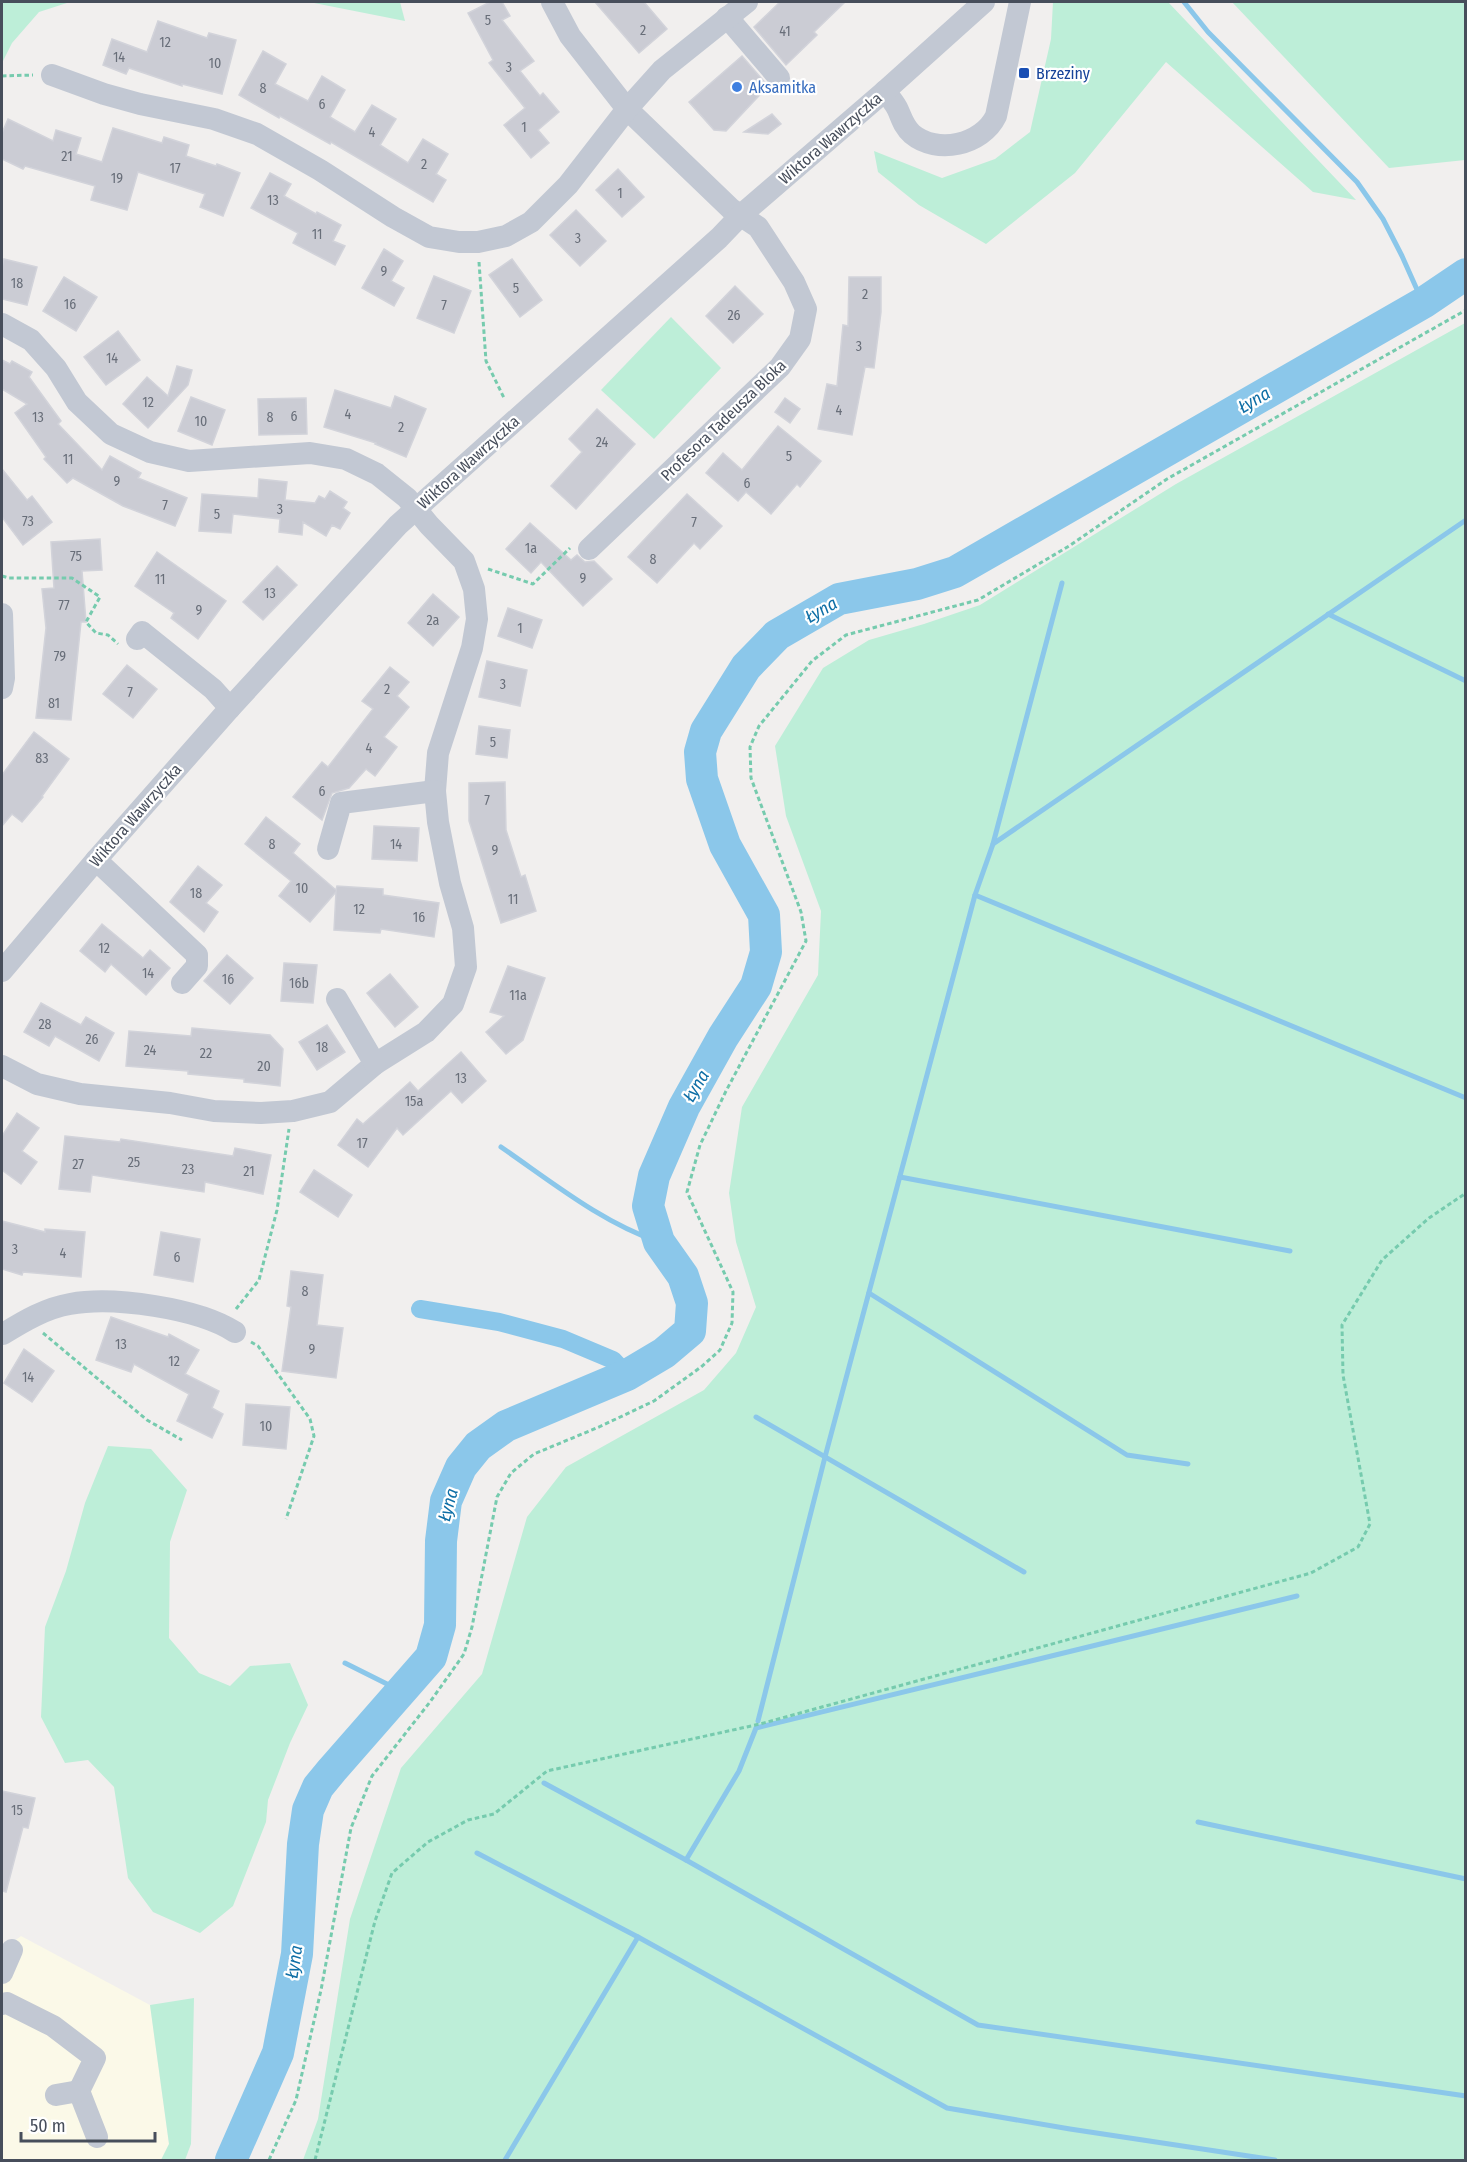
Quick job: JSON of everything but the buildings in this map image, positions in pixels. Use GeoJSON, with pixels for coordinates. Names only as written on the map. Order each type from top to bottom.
{"type":"FeatureCollection","features":[{"type":"Feature","properties":{"kind":"street","name":"Profesora Tadeusza Bloka"},"geometry":{"type":"LineString","coordinates":[[552,2],[570,36],[627,109],[731,209],[758,227],[794,282],[806,309],[800,339],[780,367],[589,549]]}},
{"type":"Feature","properties":{"kind":"street"},"geometry":{"type":"LineString","coordinates":[[52,75],[113,96],[214,119],[256,134],[320,170],[393,217],[429,237],[459,242],[478,242],[506,236],[531,222],[568,185],[627,109],[662,70],[747,2]]}},
{"type":"Feature","properties":{"kind":"street","name":"Wiktora Wawrzyczka"},"geometry":{"type":"LineString","coordinates":[[2,970],[230,708],[417,508],[741,215],[984,2]]}},
{"type":"Feature","properties":{"kind":"street"},"geometry":{"type":"LineString","coordinates":[[885,91],[910,133],[924,142],[956,145],[987,130],[996,116],[1020,2]]}},
{"type":"Feature","properties":{"kind":"street"},"geometry":{"type":"LineString","coordinates":[[727,17],[779,78]]}},
{"type":"Feature","properties":{"kind":"street"},"geometry":{"type":"LineString","coordinates":[[2,324],[31,340],[56,368],[77,402],[111,434],[150,452],[189,461],[310,453],[346,459],[377,474],[417,508],[429,525],[464,561],[474,589],[477,619],[472,648],[438,753],[435,791],[438,822],[450,883],[464,928],[466,967],[453,1004],[426,1032],[375,1064],[330,1102],[293,1111],[261,1113],[214,1111],[170,1103],[80,1094],[37,1084],[2,1066]]}},
{"type":"Feature","properties":{"kind":"street"},"geometry":{"type":"LineString","coordinates":[[2,615],[4,678],[2,688]]}},
{"type":"Feature","properties":{"kind":"street"},"geometry":{"type":"LineString","coordinates":[[137,639],[142,632],[213,689],[230,708]]}},
{"type":"Feature","properties":{"kind":"street"},"geometry":{"type":"LineString","coordinates":[[328,849],[341,803],[435,791]]}},
{"type":"Feature","properties":{"kind":"street"},"geometry":{"type":"LineString","coordinates":[[96,860],[197,955],[197,966],[182,983]]}},
{"type":"Feature","properties":{"kind":"street"},"geometry":{"type":"LineString","coordinates":[[337,999],[375,1064]]}},
{"type":"Feature","properties":{"kind":"street"},"geometry":{"type":"LineString","coordinates":[[2,1334],[44,1311],[68,1304],[91,1301],[146,1305],[190,1312],[229,1328]]}},
{"type":"Feature","properties":{"kind":"street"},"geometry":{"type":"LineString","coordinates":[[2,1973],[12,1950]]}},
{"type":"Feature","properties":{"kind":"street"},"geometry":{"type":"LineString","coordinates":[[2,2004],[7,2003],[53,2026],[95,2058],[79,2091],[97,2137]]}},
{"type":"Feature","properties":{"kind":"street"},"geometry":{"type":"LineString","coordinates":[[56,2095],[79,2091]]}},
{"type":"Feature","properties":{"kind":"path"},"geometry":{"type":"LineString","coordinates":[[2,76],[52,75]]}},
{"type":"Feature","properties":{"kind":"path"},"geometry":{"type":"LineString","coordinates":[[478,242],[486,361],[504,398]]}},
{"type":"Feature","properties":{"kind":"path"},"geometry":{"type":"LineString","coordinates":[[269,2160],[296,2100],[321,1990],[351,1828],[372,1776],[464,1654],[472,1627],[497,1497],[511,1473],[534,1454],[599,1428],[654,1401],[692,1374],[720,1350],[732,1323],[734,1293],[687,1192],[700,1145],[726,1091],[806,941],[801,912],[751,778],[750,747],[759,726],[812,661],[846,635],[978,600],[1069,546],[1167,479],[1466,310]]}},
{"type":"Feature","properties":{"kind":"path"},"geometry":{"type":"LineString","coordinates":[[464,561],[532,584],[578,540],[589,549]]}},
{"type":"Feature","properties":{"kind":"path"},"geometry":{"type":"LineString","coordinates":[[2,576],[72,578],[100,597],[86,622],[96,633],[108,635],[127,652],[137,639]]}},
{"type":"Feature","properties":{"kind":"path"},"geometry":{"type":"LineString","coordinates":[[286,1519],[314,1436],[310,1419],[258,1346],[229,1328],[260,1280],[277,1210],[293,1111]]}},
{"type":"Feature","properties":{"kind":"path"},"geometry":{"type":"LineString","coordinates":[[315,2160],[375,1921],[392,1873],[428,1842],[468,1820],[494,1814],[547,1771],[760,1724],[1311,1573],[1358,1547],[1370,1524],[1343,1375],[1342,1325],[1382,1260],[1429,1218],[1466,1193]]}},
{"type":"Feature","properties":{"kind":"path"},"geometry":{"type":"LineString","coordinates":[[28,1319],[147,1420],[182,1440]]}},
{"type":"Feature","properties":{"kind":"shaded area"},"geometry":{"type":"Polygon","coordinates":[[[21,1936],[150,2005],[169,2144],[161,2160],[2,2160],[2,1950],[21,1936]]]}},
{"type":"Feature","properties":{"kind":"green space"},"geometry":{"type":"Polygon","coordinates":[[[2,2],[70,2],[39,12],[12,43],[2,63],[2,2]]]}},
{"type":"Feature","properties":{"kind":"green space"},"geometry":{"type":"Polygon","coordinates":[[[309,2],[400,2],[405,21],[309,2]]]}},
{"type":"Feature","properties":{"kind":"green space"},"geometry":{"type":"Polygon","coordinates":[[[1053,2],[1168,2],[1356,200],[1313,192],[1166,62],[1075,173],[986,244],[919,205],[878,172],[874,151],[942,178],[995,159],[1030,132],[1051,39],[1053,2]]]}},
{"type":"Feature","properties":{"kind":"green space"},"geometry":{"type":"Polygon","coordinates":[[[1232,2],[1465,2],[1465,160],[1389,168],[1232,2]]]}},
{"type":"Feature","properties":{"kind":"green space"},"geometry":{"type":"Polygon","coordinates":[[[671,317],[721,368],[654,439],[601,390],[671,317]]]}},
{"type":"Feature","properties":{"kind":"green space"},"geometry":{"type":"Polygon","coordinates":[[[1465,323],[1465,2160],[303,2160],[318,2119],[350,1919],[401,1768],[482,1674],[527,1517],[566,1467],[704,1390],[736,1353],[756,1307],[736,1242],[729,1193],[742,1107],[818,975],[821,911],[786,816],[775,746],[823,668],[869,640],[980,605],[1176,484],[1465,323]]]}},
{"type":"Feature","properties":{"kind":"green space"},"geometry":{"type":"Polygon","coordinates":[[[108,1446],[151,1449],[187,1490],[170,1542],[169,1638],[199,1673],[230,1686],[250,1666],[290,1663],[308,1705],[290,1743],[268,1800],[266,1822],[233,1906],[200,1933],[153,1912],[128,1878],[114,1787],[88,1760],[65,1763],[41,1717],[45,1627],[66,1571],[85,1503],[108,1446]]]}},
{"type":"Feature","properties":{"kind":"green space"},"geometry":{"type":"Polygon","coordinates":[[[194,1998],[191,2144],[185,2160],[161,2160],[169,2144],[150,2005],[194,1998]]]}},
{"type":"Feature","properties":{"kind":"waterway"},"geometry":{"type":"LineString","coordinates":[[1184,2],[1208,32],[1357,182],[1383,219],[1423,303]]}},
{"type":"Feature","properties":{"kind":"waterway","name":"Łyna"},"geometry":{"type":"LineString","coordinates":[[231,2160],[278,2053],[297,1954],[303,1844],[308,1810],[318,1787],[431,1657],[440,1625],[441,1541],[446,1501],[461,1467],[478,1446],[506,1426],[627,1375],[664,1353],[690,1331],[692,1303],[683,1276],[659,1242],[648,1206],[654,1176],[684,1107],[723,1037],[756,986],[766,952],[764,915],[725,845],[702,779],[700,752],[706,731],[746,667],[777,635],[839,599],[917,584],[955,572],[1423,303],[1466,274]]}},
{"type":"Feature","properties":{"kind":"waterway"},"geometry":{"type":"LineString","coordinates":[[758,1721],[825,1457],[975,895],[993,844],[1466,520]]}},
{"type":"Feature","properties":{"kind":"waterway"},"geometry":{"type":"LineString","coordinates":[[993,844],[1062,583]]}},
{"type":"Feature","properties":{"kind":"waterway"},"geometry":{"type":"LineString","coordinates":[[1328,614],[1466,681]]}},
{"type":"Feature","properties":{"kind":"waterway"},"geometry":{"type":"LineString","coordinates":[[975,895],[1466,1098]]}},
{"type":"Feature","properties":{"kind":"waterway"},"geometry":{"type":"LineString","coordinates":[[501,1147],[597,1212],[617,1224],[659,1242]]}},
{"type":"Feature","properties":{"kind":"waterway"},"geometry":{"type":"LineString","coordinates":[[900,1177],[1290,1251]]}},
{"type":"Feature","properties":{"kind":"waterway"},"geometry":{"type":"LineString","coordinates":[[869,1293],[1127,1455],[1188,1464]]}},
{"type":"Feature","properties":{"kind":"waterway"},"geometry":{"type":"LineString","coordinates":[[420,1309],[499,1322],[563,1339],[613,1360],[627,1375]]}},
{"type":"Feature","properties":{"kind":"waterway"},"geometry":{"type":"LineString","coordinates":[[756,1417],[1024,1572]]}},
{"type":"Feature","properties":{"kind":"waterway"},"geometry":{"type":"LineString","coordinates":[[686,1860],[739,1771],[756,1728],[1297,1596]]}},
{"type":"Feature","properties":{"kind":"waterway"},"geometry":{"type":"LineString","coordinates":[[345,1663],[401,1691]]}},
{"type":"Feature","properties":{"kind":"waterway"},"geometry":{"type":"LineString","coordinates":[[544,1783],[686,1860],[978,2025],[1466,2096]]}},
{"type":"Feature","properties":{"kind":"waterway"},"geometry":{"type":"LineString","coordinates":[[1198,1822],[1466,1879]]}},
{"type":"Feature","properties":{"kind":"waterway"},"geometry":{"type":"LineString","coordinates":[[477,1853],[638,1937]]}},
{"type":"Feature","properties":{"kind":"waterway"},"geometry":{"type":"LineString","coordinates":[[505,2160],[638,1937],[947,2108],[1275,2160]]}},
{"type":"Feature","properties":{"kind":"place","name":"Brzeziny"},"geometry":{"type":"Point","coordinates":[1024,73]}},
{"type":"Feature","properties":{"kind":"place","name":"Aksamitka"},"geometry":{"type":"Point","coordinates":[737,87]}}]}
